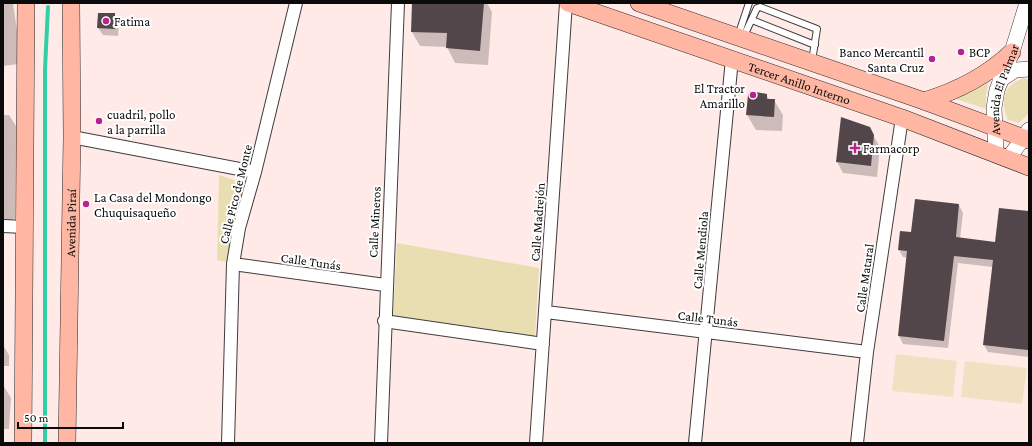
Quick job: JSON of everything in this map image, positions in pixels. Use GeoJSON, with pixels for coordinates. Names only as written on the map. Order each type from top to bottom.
{"type":"FeatureCollection","features":[{"type":"Feature","properties":{"kind":"main road"},"geometry":{"type":"LineString","coordinates":[[23,443],[26,3]]}},
{"type":"Feature","properties":{"kind":"main road","name":"Avenida Piraí"},"geometry":{"type":"LineString","coordinates":[[66,443],[72,137],[71,3]]}},
{"type":"Feature","properties":{"kind":"main road","name":"Tercer Anillo Interno"},"geometry":{"type":"LineString","coordinates":[[567,3],[902,118],[1029,167]]}},
{"type":"Feature","properties":{"kind":"main road","name":"Tercer Anillo Interno"},"geometry":{"type":"LineString","coordinates":[[639,3],[672,11],[740,38],[924,100],[995,127],[1027,136]]}},
{"type":"Feature","properties":{"kind":"main road"},"geometry":{"type":"LineString","coordinates":[[924,100],[938,97],[982,76],[997,66],[1012,52]]}},
{"type":"Feature","properties":{"kind":"street","name":"Calle Pico de Monte"},"geometry":{"type":"LineString","coordinates":[[228,443],[233,264],[239,228],[255,172],[296,3]]}},
{"type":"Feature","properties":{"kind":"street","name":"Calle Mineros"},"geometry":{"type":"LineString","coordinates":[[380,443],[398,3]]}},
{"type":"Feature","properties":{"kind":"street","name":"Calle Madrejón"},"geometry":{"type":"LineString","coordinates":[[536,443],[567,3]]}},
{"type":"Feature","properties":{"kind":"street","name":"Avenida El Palmar"},"geometry":{"type":"LineString","coordinates":[[1027,3],[1012,52],[996,90],[994,108],[995,127],[1002,156],[1027,136]]}},
{"type":"Feature","properties":{"kind":"street"},"geometry":{"type":"LineString","coordinates":[[1020,24],[1029,38]]}},
{"type":"Feature","properties":{"kind":"street","name":"Calle Mendiola"},"geometry":{"type":"LineString","coordinates":[[695,443],[707,332],[732,59]]}},
{"type":"Feature","properties":{"kind":"street"},"geometry":{"type":"LineString","coordinates":[[1000,80],[1015,70],[1029,69]]}},
{"type":"Feature","properties":{"kind":"street","name":"Calle Mataral"},"geometry":{"type":"LineString","coordinates":[[857,443],[867,352],[902,118]]}},
{"type":"Feature","properties":{"kind":"street"},"geometry":{"type":"LineString","coordinates":[[72,137],[255,172]]}},
{"type":"Feature","properties":{"kind":"street"},"geometry":{"type":"LineString","coordinates":[[3,226],[25,227]]}},
{"type":"Feature","properties":{"kind":"street","name":"Calle Tunás"},"geometry":{"type":"LineString","coordinates":[[233,264],[386,285]]}},
{"type":"Feature","properties":{"kind":"street","name":"Calle Tunás"},"geometry":{"type":"LineString","coordinates":[[546,312],[867,352]]}},
{"type":"Feature","properties":{"kind":"street"},"geometry":{"type":"LineString","coordinates":[[384,321],[543,344]]}},
{"type":"Feature","properties":{"kind":"lane"},"geometry":{"type":"LineString","coordinates":[[740,38],[749,3]]}},
{"type":"Feature","properties":{"kind":"lane"},"geometry":{"type":"LineString","coordinates":[[740,38],[752,20],[758,7],[816,28],[818,31],[812,63]]}},
{"type":"Feature","properties":{"kind":"lane"},"geometry":{"type":"LineString","coordinates":[[752,20],[815,45]]}},
{"type":"Feature","properties":{"kind":"shaded area"},"geometry":{"type":"Polygon","coordinates":[[[1024,78],[1029,80],[1029,113],[1019,123],[1008,120],[1004,100],[1008,89],[1017,81],[1024,78]]]}},
{"type":"Feature","properties":{"kind":"shaded area"},"geometry":{"type":"Polygon","coordinates":[[[988,83],[986,109],[956,99],[988,83]]]}},
{"type":"Feature","properties":{"kind":"shaded area"},"geometry":{"type":"Polygon","coordinates":[[[219,175],[239,184],[242,187],[244,197],[226,262],[217,260],[219,175]]]}},
{"type":"Feature","properties":{"kind":"shaded area"},"geometry":{"type":"Polygon","coordinates":[[[397,243],[539,268],[535,338],[393,316],[397,243]]]}},
{"type":"Feature","properties":{"kind":"shaded area"},"geometry":{"type":"Polygon","coordinates":[[[896,354],[957,361],[953,397],[892,391],[896,354]]]}},
{"type":"Feature","properties":{"kind":"shaded area"},"geometry":{"type":"Polygon","coordinates":[[[965,361],[1027,368],[1022,404],[961,397],[965,361]]]}},
{"type":"Feature","properties":{"kind":"building"},"geometry":{"type":"Polygon","coordinates":[[[412,3],[484,3],[480,51],[446,48],[447,33],[411,32],[412,3]]]}},
{"type":"Feature","properties":{"kind":"building","name":"Fatima"},"geometry":{"type":"Polygon","coordinates":[[[98,13],[115,13],[115,29],[97,28],[98,13]]]}},
{"type":"Feature","properties":{"kind":"building"},"geometry":{"type":"Polygon","coordinates":[[[750,91],[767,94],[767,99],[775,99],[774,117],[746,115],[748,95],[750,91]]]}},
{"type":"Feature","properties":{"kind":"building","name":"Farmacorp"},"geometry":{"type":"Polygon","coordinates":[[[841,117],[870,127],[874,135],[871,166],[836,162],[841,117]]]}},
{"type":"Feature","properties":{"kind":"building"},"geometry":{"type":"Polygon","coordinates":[[[915,199],[959,204],[956,237],[995,242],[999,208],[1029,211],[1028,350],[983,345],[993,260],[954,256],[944,341],[898,336],[907,251],[898,250],[900,231],[911,232],[915,199]]]}},
{"type":"Feature","properties":{"kind":"waterway"},"geometry":{"type":"LineString","coordinates":[[45,443],[45,69],[48,7]]}},
{"type":"Feature","properties":{"kind":"place","name":"Fatima"},"geometry":{"type":"Point","coordinates":[106,21]}},
{"type":"Feature","properties":{"kind":"place","name":"BCP"},"geometry":{"type":"Point","coordinates":[961,52]}},
{"type":"Feature","properties":{"kind":"place","name":"Banco Mercantil Santa Cruz"},"geometry":{"type":"Point","coordinates":[932,59]}},
{"type":"Feature","properties":{"kind":"place","name":"El Tractor Amarillo"},"geometry":{"type":"Point","coordinates":[753,95]}},
{"type":"Feature","properties":{"kind":"place","name":"cuadril, pollo a la parrilla"},"geometry":{"type":"Point","coordinates":[99,121]}},
{"type":"Feature","properties":{"kind":"place","name":"Farmacorp"},"geometry":{"type":"Point","coordinates":[855,148]}},
{"type":"Feature","properties":{"kind":"place","name":"La Casa del Mondongo Chuquisaqueño"},"geometry":{"type":"Point","coordinates":[86,204]}}]}
